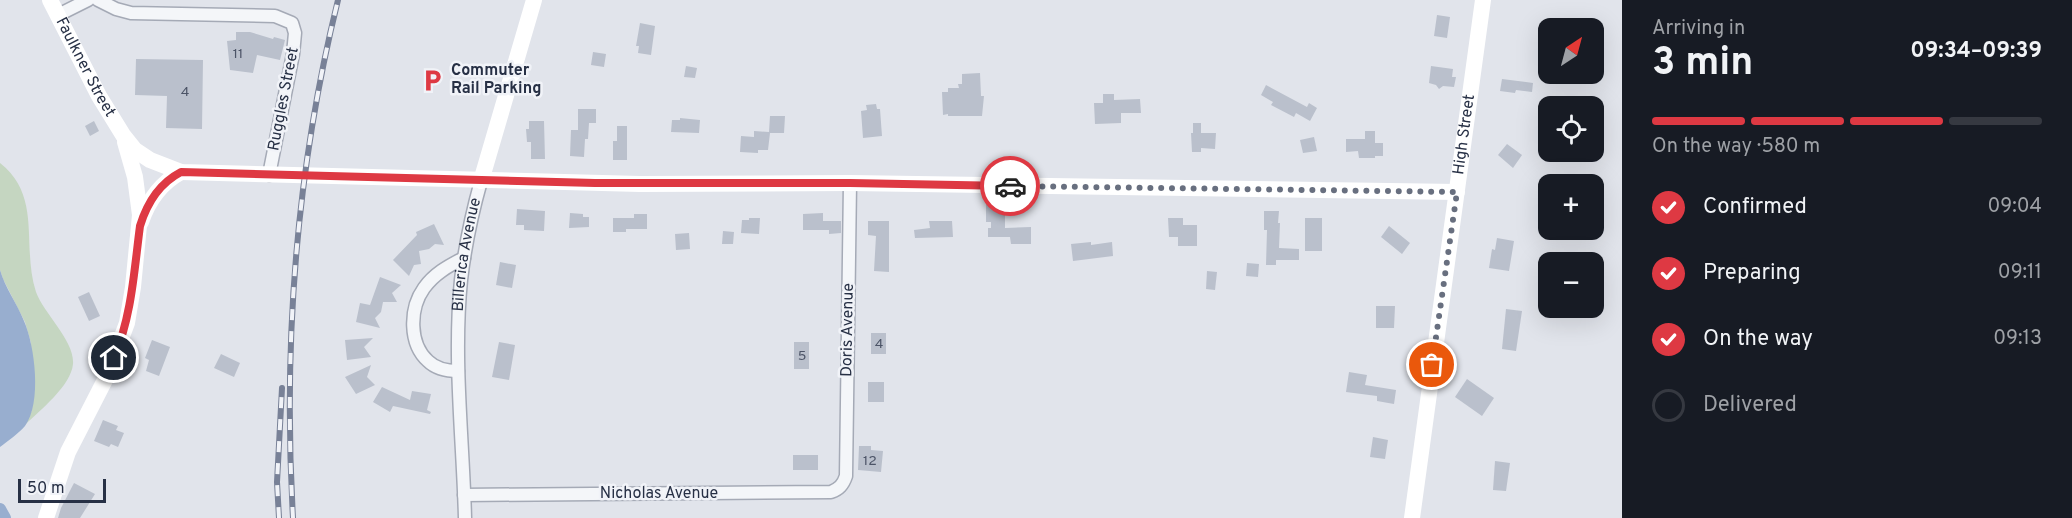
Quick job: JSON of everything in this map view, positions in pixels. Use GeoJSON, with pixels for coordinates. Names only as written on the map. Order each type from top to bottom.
{"type":"FeatureCollection","features":[{"type":"Feature","properties":{"kind":"main road","name":"Faulkner Street"},"geometry":{"type":"LineString","coordinates":[[50,0],[99,96],[123,135]]}},
{"type":"Feature","properties":{"kind":"main road","name":"Billerica Avenue"},"geometry":{"type":"LineString","coordinates":[[481,181],[534,0]]}},
{"type":"Feature","properties":{"kind":"main road","name":"High Street"},"geometry":{"type":"LineString","coordinates":[[1412,518],[1484,0]]}},
{"type":"Feature","properties":{"kind":"main road"},"geometry":{"type":"LineString","coordinates":[[123,135],[135,150],[150,160],[181,172],[640,184],[850,183],[1457,192]]}},
{"type":"Feature","properties":{"kind":"main road"},"geometry":{"type":"LineString","coordinates":[[46,518],[68,452],[121,341],[131,305],[140,226],[135,177],[123,135]]}},
{"type":"Feature","properties":{"kind":"main road"},"geometry":{"type":"LineString","coordinates":[[140,226],[153,197],[166,181],[181,172]]}},
{"type":"Feature","properties":{"kind":"street"},"geometry":{"type":"LineString","coordinates":[[58,15],[88,0]]}},
{"type":"Feature","properties":{"kind":"street","name":"Ruggles Street"},"geometry":{"type":"LineString","coordinates":[[98,0],[116,9],[132,13],[275,16],[292,23],[295,33],[293,54],[269,175]]}},
{"type":"Feature","properties":{"kind":"street","name":"Billerica Avenue"},"geometry":{"type":"LineString","coordinates":[[465,518],[458,372],[460,301],[464,258],[481,181]]}},
{"type":"Feature","properties":{"kind":"street","name":"Doris Avenue"},"geometry":{"type":"LineString","coordinates":[[846,476],[850,183]]}},
{"type":"Feature","properties":{"kind":"street"},"geometry":{"type":"LineString","coordinates":[[458,372],[445,370],[428,362],[416,344],[413,314],[423,289],[444,268],[464,258]]}},
{"type":"Feature","properties":{"kind":"street","name":"Nicholas Avenue"},"geometry":{"type":"LineString","coordinates":[[464,495],[831,492],[841,486],[846,476]]}},
{"type":"Feature","properties":{"kind":"green space"},"geometry":{"type":"Polygon","coordinates":[[[0,163],[13,176],[22,191],[36,292],[69,346],[73,364],[67,381],[61,389],[25,425],[32,410],[31,343],[25,322],[0,270],[0,163]]]}},
{"type":"Feature","properties":{"kind":"water"},"geometry":{"type":"Polygon","coordinates":[[[0,270],[28,332],[34,359],[35,389],[34,403],[25,426],[0,447],[0,270]]]}},
{"type":"Feature","properties":{"kind":"building"},"geometry":{"type":"Polygon","coordinates":[[[1437,15],[1450,17],[1447,38],[1434,36],[1437,15]]]}},
{"type":"Feature","properties":{"kind":"building"},"geometry":{"type":"Polygon","coordinates":[[[640,23],[655,26],[651,55],[638,53],[639,46],[636,46],[640,23]]]}},
{"type":"Feature","properties":{"kind":"building"},"geometry":{"type":"Polygon","coordinates":[[[236,32],[250,32],[285,40],[280,60],[257,55],[253,73],[230,70],[227,41],[236,40],[236,32]]]}},
{"type":"Feature","properties":{"kind":"building"},"geometry":{"type":"Polygon","coordinates":[[[593,52],[606,54],[604,67],[591,65],[593,52]]]}},
{"type":"Feature","properties":{"kind":"building"},"geometry":{"type":"Polygon","coordinates":[[[136,59],[203,60],[202,129],[166,128],[167,96],[135,95],[136,59]]]}},
{"type":"Feature","properties":{"kind":"building"},"geometry":{"type":"Polygon","coordinates":[[[686,66],[697,68],[695,78],[684,77],[686,66]]]}},
{"type":"Feature","properties":{"kind":"building"},"geometry":{"type":"Polygon","coordinates":[[[1431,66],[1453,69],[1452,77],[1456,77],[1454,87],[1443,86],[1439,89],[1436,85],[1429,83],[1431,66]]]}},
{"type":"Feature","properties":{"kind":"building"},"geometry":{"type":"Polygon","coordinates":[[[980,73],[981,96],[984,96],[982,116],[943,115],[942,92],[948,92],[948,88],[959,88],[958,84],[962,84],[962,74],[980,73]]]}},
{"type":"Feature","properties":{"kind":"building"},"geometry":{"type":"Polygon","coordinates":[[[1502,79],[1533,83],[1532,92],[1500,91],[1502,79]]]}},
{"type":"Feature","properties":{"kind":"building"},"geometry":{"type":"Polygon","coordinates":[[[1266,85],[1307,107],[1309,103],[1317,108],[1310,121],[1296,113],[1294,117],[1271,105],[1273,102],[1261,95],[1266,85]]]}},
{"type":"Feature","properties":{"kind":"building"},"geometry":{"type":"Polygon","coordinates":[[[1103,94],[1114,94],[1114,100],[1140,99],[1141,113],[1121,113],[1121,123],[1095,124],[1094,103],[1103,103],[1103,94]]]}},
{"type":"Feature","properties":{"kind":"building"},"geometry":{"type":"Polygon","coordinates":[[[876,104],[877,109],[880,109],[882,136],[863,138],[861,111],[867,110],[866,105],[876,104]]]}},
{"type":"Feature","properties":{"kind":"building"},"geometry":{"type":"Polygon","coordinates":[[[578,109],[596,109],[596,123],[589,123],[588,139],[585,139],[584,157],[570,156],[571,130],[578,130],[578,109]]]}},
{"type":"Feature","properties":{"kind":"building"},"geometry":{"type":"Polygon","coordinates":[[[770,116],[785,116],[784,133],[770,133],[768,150],[758,150],[758,153],[740,152],[741,136],[754,137],[754,131],[769,132],[770,116]]]}},
{"type":"Feature","properties":{"kind":"building"},"geometry":{"type":"Polygon","coordinates":[[[680,118],[700,120],[699,133],[671,132],[672,120],[680,120],[680,118]]]}},
{"type":"Feature","properties":{"kind":"building"},"geometry":{"type":"Polygon","coordinates":[[[94,121],[99,131],[90,136],[85,126],[94,121]]]}},
{"type":"Feature","properties":{"kind":"building"},"geometry":{"type":"Polygon","coordinates":[[[529,121],[544,121],[545,159],[531,159],[531,142],[527,142],[526,129],[529,129],[529,121]]]}},
{"type":"Feature","properties":{"kind":"building"},"geometry":{"type":"Polygon","coordinates":[[[1193,123],[1201,123],[1201,133],[1216,133],[1215,149],[1201,148],[1201,152],[1192,152],[1193,123]]]}},
{"type":"Feature","properties":{"kind":"building"},"geometry":{"type":"Polygon","coordinates":[[[617,126],[627,126],[627,160],[613,160],[613,141],[617,141],[617,126]]]}},
{"type":"Feature","properties":{"kind":"building"},"geometry":{"type":"Polygon","coordinates":[[[1365,131],[1375,131],[1375,143],[1383,143],[1383,156],[1359,158],[1358,151],[1346,152],[1346,139],[1365,139],[1365,131]]]}},
{"type":"Feature","properties":{"kind":"building"},"geometry":{"type":"Polygon","coordinates":[[[1314,137],[1317,151],[1303,153],[1300,140],[1314,137]]]}},
{"type":"Feature","properties":{"kind":"building"},"geometry":{"type":"Polygon","coordinates":[[[1507,144],[1522,155],[1513,168],[1498,155],[1507,144]]]}},
{"type":"Feature","properties":{"kind":"building"},"geometry":{"type":"Polygon","coordinates":[[[986,203],[1001,203],[1001,213],[1005,213],[1005,228],[1031,227],[1031,244],[1011,244],[1010,237],[988,237],[991,222],[986,222],[986,203]]]}},
{"type":"Feature","properties":{"kind":"building"},"geometry":{"type":"Polygon","coordinates":[[[517,209],[545,211],[544,231],[524,230],[524,225],[516,225],[517,209]]]}},
{"type":"Feature","properties":{"kind":"building"},"geometry":{"type":"Polygon","coordinates":[[[1264,211],[1279,211],[1279,248],[1299,249],[1299,260],[1276,260],[1276,265],[1266,265],[1267,230],[1264,230],[1264,211]]]}},
{"type":"Feature","properties":{"kind":"building"},"geometry":{"type":"Polygon","coordinates":[[[570,213],[589,217],[589,227],[569,228],[570,213]]]}},
{"type":"Feature","properties":{"kind":"building"},"geometry":{"type":"Polygon","coordinates":[[[823,213],[823,221],[841,221],[841,233],[829,234],[829,230],[803,230],[803,214],[823,213]]]}},
{"type":"Feature","properties":{"kind":"building"},"geometry":{"type":"Polygon","coordinates":[[[634,214],[647,214],[647,229],[626,229],[626,232],[613,232],[613,218],[634,218],[634,214]]]}},
{"type":"Feature","properties":{"kind":"building"},"geometry":{"type":"Polygon","coordinates":[[[749,218],[760,218],[759,234],[741,233],[742,220],[749,220],[749,218]]]}},
{"type":"Feature","properties":{"kind":"building"},"geometry":{"type":"Polygon","coordinates":[[[1168,218],[1183,218],[1183,225],[1197,225],[1197,246],[1178,246],[1178,237],[1169,237],[1168,218]]]}},
{"type":"Feature","properties":{"kind":"building"},"geometry":{"type":"Polygon","coordinates":[[[1305,218],[1322,218],[1322,251],[1305,251],[1305,218]]]}},
{"type":"Feature","properties":{"kind":"building"},"geometry":{"type":"Polygon","coordinates":[[[868,221],[889,221],[889,272],[874,271],[876,236],[868,235],[868,221]]]}},
{"type":"Feature","properties":{"kind":"building"},"geometry":{"type":"Polygon","coordinates":[[[929,221],[952,221],[953,237],[915,238],[914,230],[930,228],[929,221]]]}},
{"type":"Feature","properties":{"kind":"building"},"geometry":{"type":"Polygon","coordinates":[[[434,224],[444,245],[435,244],[429,249],[419,251],[421,264],[414,265],[409,276],[393,260],[417,235],[416,232],[434,224]]]}},
{"type":"Feature","properties":{"kind":"building"},"geometry":{"type":"Polygon","coordinates":[[[1389,226],[1410,243],[1402,254],[1381,237],[1389,226]]]}},
{"type":"Feature","properties":{"kind":"building"},"geometry":{"type":"Polygon","coordinates":[[[723,231],[734,232],[733,244],[722,244],[723,231]]]}},
{"type":"Feature","properties":{"kind":"building"},"geometry":{"type":"Polygon","coordinates":[[[689,233],[690,249],[676,250],[675,234],[689,233]]]}},
{"type":"Feature","properties":{"kind":"building"},"geometry":{"type":"Polygon","coordinates":[[[1497,238],[1514,241],[1509,271],[1489,268],[1492,249],[1495,250],[1497,238]]]}},
{"type":"Feature","properties":{"kind":"building"},"geometry":{"type":"Polygon","coordinates":[[[1091,242],[1091,245],[1112,242],[1113,256],[1073,261],[1071,244],[1091,242]]]}},
{"type":"Feature","properties":{"kind":"building"},"geometry":{"type":"Polygon","coordinates":[[[500,262],[516,265],[512,288],[496,285],[500,262]]]}},
{"type":"Feature","properties":{"kind":"building"},"geometry":{"type":"Polygon","coordinates":[[[1247,263],[1259,264],[1258,277],[1246,276],[1247,263]]]}},
{"type":"Feature","properties":{"kind":"building"},"geometry":{"type":"Polygon","coordinates":[[[1207,271],[1217,272],[1215,290],[1206,289],[1207,271]]]}},
{"type":"Feature","properties":{"kind":"building"},"geometry":{"type":"Polygon","coordinates":[[[380,277],[401,285],[392,293],[397,302],[383,302],[381,312],[375,318],[380,328],[356,322],[360,303],[370,305],[380,277]]]}},
{"type":"Feature","properties":{"kind":"building"},"geometry":{"type":"Polygon","coordinates":[[[89,292],[100,316],[89,321],[78,297],[89,292]]]}},
{"type":"Feature","properties":{"kind":"building"},"geometry":{"type":"Polygon","coordinates":[[[1376,306],[1395,306],[1394,328],[1376,328],[1376,306]]]}},
{"type":"Feature","properties":{"kind":"building"},"geometry":{"type":"Polygon","coordinates":[[[1506,309],[1522,311],[1516,351],[1502,349],[1506,309]]]}},
{"type":"Feature","properties":{"kind":"building"},"geometry":{"type":"Polygon","coordinates":[[[871,333],[886,333],[886,354],[871,354],[871,333]]]}},
{"type":"Feature","properties":{"kind":"building"},"geometry":{"type":"Polygon","coordinates":[[[373,338],[364,347],[371,357],[347,360],[345,340],[373,338]]]}},
{"type":"Feature","properties":{"kind":"building"},"geometry":{"type":"Polygon","coordinates":[[[152,340],[170,347],[159,376],[146,371],[149,360],[145,358],[152,340]]]}},
{"type":"Feature","properties":{"kind":"building"},"geometry":{"type":"Polygon","coordinates":[[[499,342],[515,345],[509,380],[492,377],[499,342]]]}},
{"type":"Feature","properties":{"kind":"building"},"geometry":{"type":"Polygon","coordinates":[[[794,342],[809,342],[809,369],[794,369],[794,342]]]}},
{"type":"Feature","properties":{"kind":"building"},"geometry":{"type":"Polygon","coordinates":[[[221,354],[240,363],[234,377],[214,368],[221,354]]]}},
{"type":"Feature","properties":{"kind":"building"},"geometry":{"type":"Polygon","coordinates":[[[371,365],[367,377],[375,385],[356,394],[345,377],[371,365]]]}},
{"type":"Feature","properties":{"kind":"building"},"geometry":{"type":"Polygon","coordinates":[[[1349,372],[1367,375],[1365,385],[1396,390],[1394,404],[1377,401],[1377,396],[1346,392],[1349,372]]]}},
{"type":"Feature","properties":{"kind":"building"},"geometry":{"type":"Polygon","coordinates":[[[1467,379],[1494,398],[1482,416],[1455,397],[1467,379]]]}},
{"type":"Feature","properties":{"kind":"building"},"geometry":{"type":"Polygon","coordinates":[[[868,382],[884,382],[884,402],[868,402],[868,382]]]}},
{"type":"Feature","properties":{"kind":"building"},"geometry":{"type":"Polygon","coordinates":[[[382,387],[410,400],[412,391],[431,394],[427,410],[431,412],[430,414],[393,406],[390,412],[373,402],[382,387]]]}},
{"type":"Feature","properties":{"kind":"building"},"geometry":{"type":"Polygon","coordinates":[[[103,420],[118,426],[116,430],[124,433],[118,447],[111,444],[109,447],[94,441],[103,420]]]}},
{"type":"Feature","properties":{"kind":"building"},"geometry":{"type":"Polygon","coordinates":[[[1373,437],[1388,440],[1385,459],[1370,457],[1373,437]]]}},
{"type":"Feature","properties":{"kind":"building"},"geometry":{"type":"Polygon","coordinates":[[[859,446],[871,446],[871,450],[883,451],[881,472],[858,470],[859,446]]]}},
{"type":"Feature","properties":{"kind":"building"},"geometry":{"type":"Polygon","coordinates":[[[793,455],[818,455],[818,470],[793,470],[793,455]]]}},
{"type":"Feature","properties":{"kind":"building"},"geometry":{"type":"Polygon","coordinates":[[[1495,461],[1510,463],[1506,491],[1493,490],[1495,461]]]}},
{"type":"Feature","properties":{"kind":"building"},"geometry":{"type":"Polygon","coordinates":[[[74,483],[95,494],[80,518],[58,518],[61,508],[74,483]]]}},
{"type":"Feature","properties":{"kind":"waterway"},"geometry":{"type":"LineString","coordinates":[[0,509],[5,518]]}},
{"type":"Feature","properties":{"kind":"railway"},"geometry":{"type":"LineString","coordinates":[[293,518],[290,388],[296,258],[312,128],[338,0]]}},
{"type":"Feature","properties":{"kind":"railway"},"geometry":{"type":"LineString","coordinates":[[279,518],[277,482],[282,388]]}},
{"type":"Feature","properties":{"kind":"way so far"},"geometry":{"type":"LineString","coordinates":[[1010,186],[1457,192],[1432,365]]}},
{"type":"Feature","properties":{"kind":"place","name":"Commuter Rail Parking"},"geometry":{"type":"Point","coordinates":[433,80]}},
{"type":"Feature","properties":{"kind":"route"},"geometry":{"type":"LineString","coordinates":[[114,358],[131,305],[143,214],[166,181],[181,172],[640,184],[850,183],[1010,186]]}}]}
